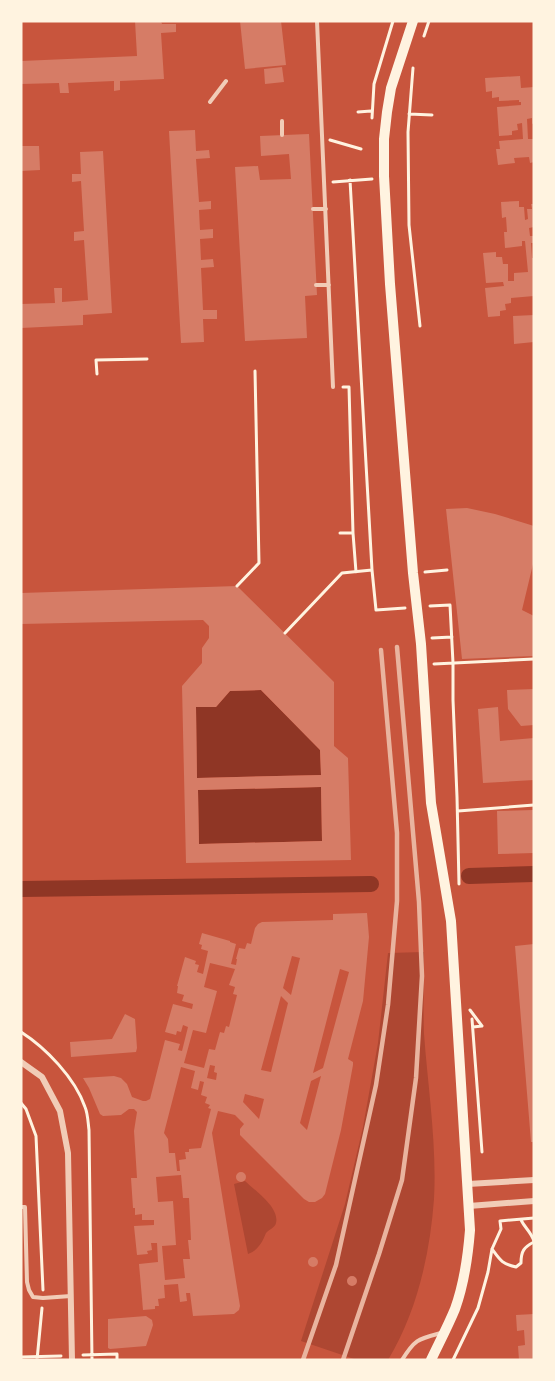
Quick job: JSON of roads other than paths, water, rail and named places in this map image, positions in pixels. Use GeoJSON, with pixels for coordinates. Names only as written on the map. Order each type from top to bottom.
{"type":"FeatureCollection","features":[{"type":"Feature","properties":{"kind":"main road"},"geometry":{"type":"LineString","coordinates":[[407,21],[408,35]]}},
{"type":"Feature","properties":{"kind":"main road"},"geometry":{"type":"LineString","coordinates":[[413,21],[387,112],[384,176],[390,284],[422,665],[431,803],[451,921],[470,1230],[464,1274],[456,1306],[431,1360]]}},
{"type":"Feature","properties":{"kind":"street"},"geometry":{"type":"LineString","coordinates":[[21,1062],[42,1077],[60,1111],[68,1153],[72,1360]]}},
{"type":"Feature","properties":{"kind":"street"},"geometry":{"type":"LineString","coordinates":[[468,1184],[534,1180]]}},
{"type":"Feature","properties":{"kind":"street"},"geometry":{"type":"LineString","coordinates":[[469,1206],[534,1201]]}},
{"type":"Feature","properties":{"kind":"lane"},"geometry":{"type":"LineString","coordinates":[[317,21],[333,387]]}},
{"type":"Feature","properties":{"kind":"lane"},"geometry":{"type":"LineString","coordinates":[[210,102],[226,81]]}},
{"type":"Feature","properties":{"kind":"lane"},"geometry":{"type":"LineString","coordinates":[[282,121],[282,135]]}},
{"type":"Feature","properties":{"kind":"lane"},"geometry":{"type":"LineString","coordinates":[[313,209],[326,209]]}},
{"type":"Feature","properties":{"kind":"lane"},"geometry":{"type":"LineString","coordinates":[[316,285],[329,285]]}},
{"type":"Feature","properties":{"kind":"lane"},"geometry":{"type":"LineString","coordinates":[[21,1207],[25,1207],[29,1290],[33,1297],[71,1296]]}},
{"type":"Feature","properties":{"kind":"lane"},"geometry":{"type":"LineString","coordinates":[[402,1360],[419,1339],[445,1332]]}},
{"type":"Feature","properties":{"kind":"waterway"},"geometry":{"type":"LineString","coordinates":[[469,876],[534,874]]}},
{"type":"Feature","properties":{"kind":"waterway"},"geometry":{"type":"LineString","coordinates":[[21,889],[371,884]]}},
{"type":"Feature","properties":{"kind":"railway"},"geometry":{"type":"LineString","coordinates":[[343,1360],[402,1180],[416,1078],[422,976],[419,902],[397,647]]}},
{"type":"Feature","properties":{"kind":"railway"},"geometry":{"type":"LineString","coordinates":[[303,1360],[336,1265],[376,1085],[388,1005],[397,901],[397,833],[381,650]]}}]}
